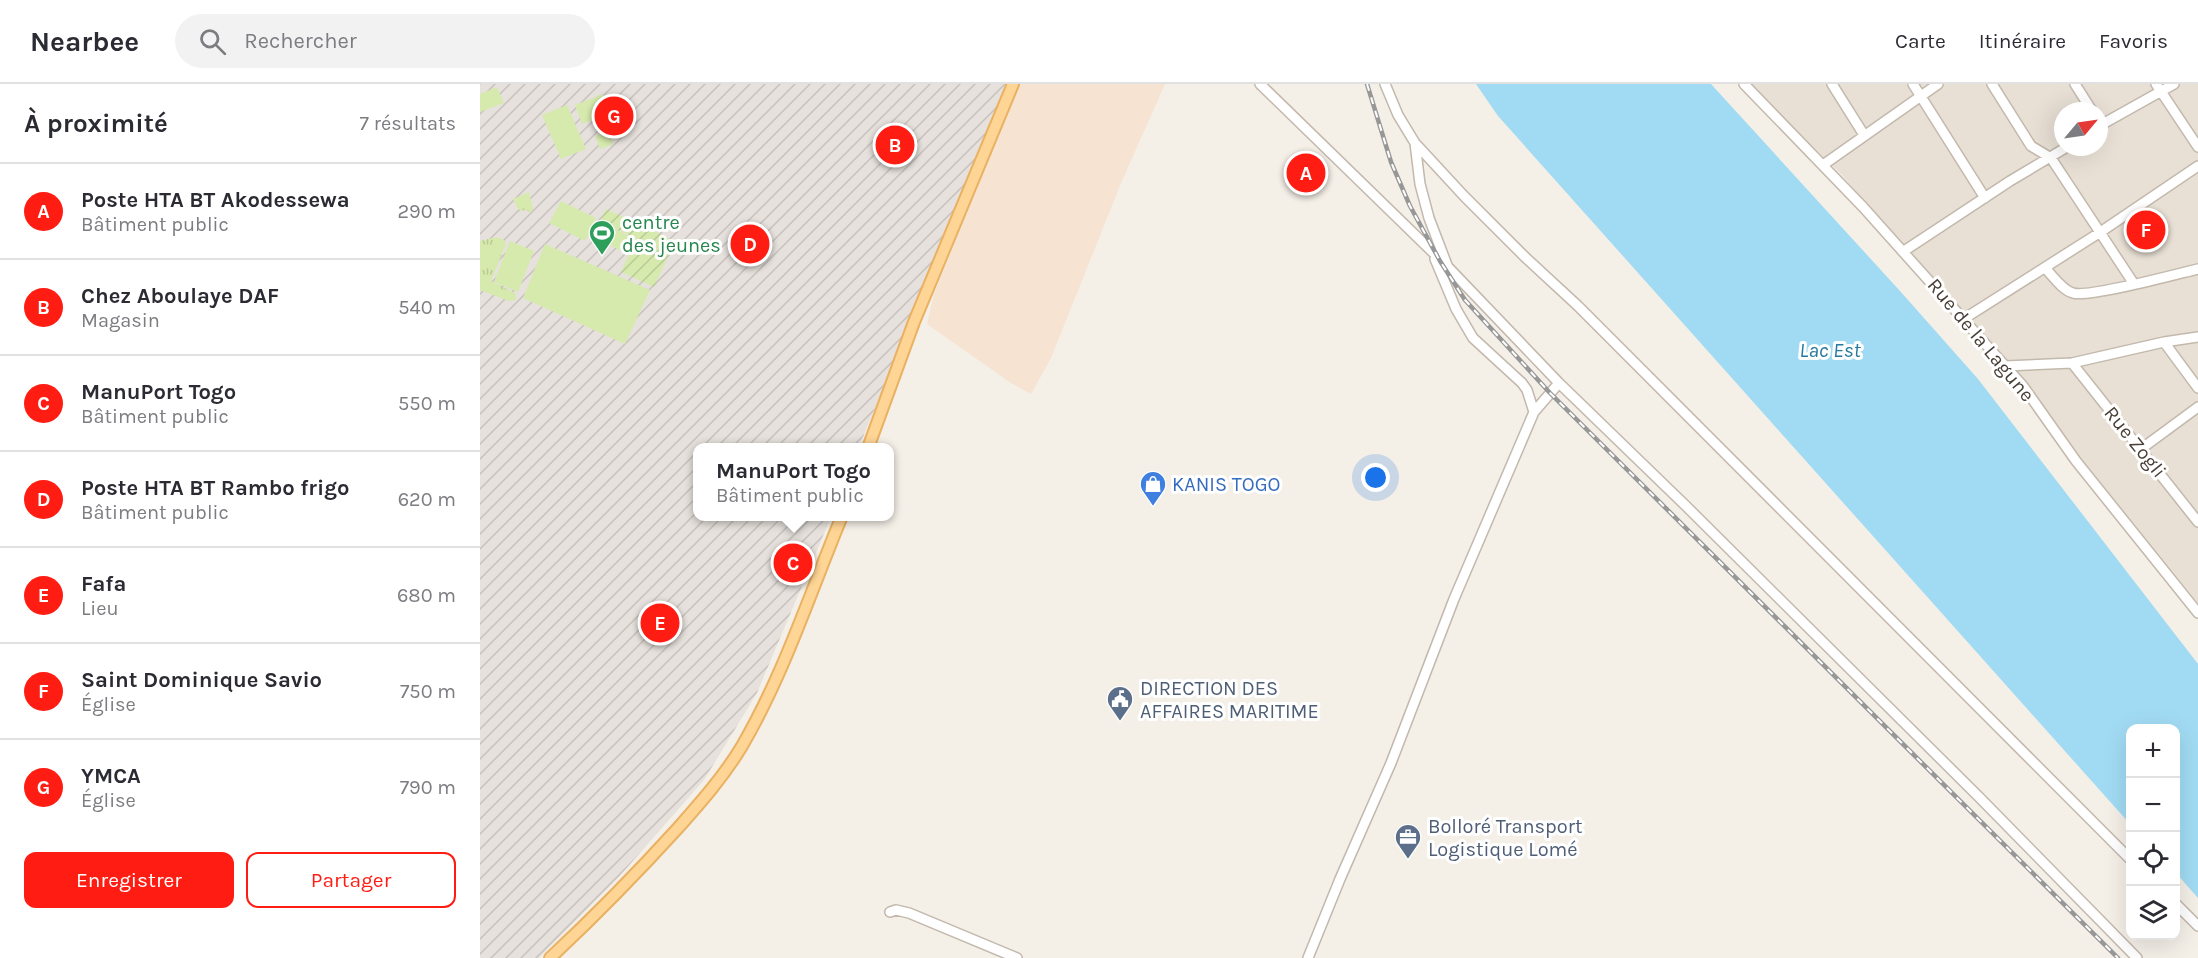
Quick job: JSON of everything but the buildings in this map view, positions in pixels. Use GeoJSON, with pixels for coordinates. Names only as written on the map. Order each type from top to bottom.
{"type":"FeatureCollection","features":[{"type":"Feature","properties":{"kind":"main road"},"geometry":{"type":"LineString","coordinates":[[869,443],[914,322],[1013,84]]}},
{"type":"Feature","properties":{"kind":"main road"},"geometry":{"type":"LineString","coordinates":[[550,958],[620,891],[720,779],[741,747],[778,675],[840,521]]}},
{"type":"Feature","properties":{"kind":"street"},"geometry":{"type":"LineString","coordinates":[[1260,84],[1448,267],[1559,383],[1963,781],[2137,958]]}},
{"type":"Feature","properties":{"kind":"street"},"geometry":{"type":"LineString","coordinates":[[1385,84],[1398,115],[1415,143],[1494,227],[1578,306],[2126,855]]}},
{"type":"Feature","properties":{"kind":"street","name":"Rue de la Lagune"},"geometry":{"type":"LineString","coordinates":[[1744,84],[1904,251],[1962,320],[2005,366],[2076,461],[2198,613]]}},
{"type":"Feature","properties":{"kind":"street"},"geometry":{"type":"LineString","coordinates":[[1832,84],[1864,135]]}},
{"type":"Feature","properties":{"kind":"street"},"geometry":{"type":"LineString","coordinates":[[1913,84],[1985,198]]}},
{"type":"Feature","properties":{"kind":"street"},"geometry":{"type":"LineString","coordinates":[[1823,165],[1938,84]]}},
{"type":"Feature","properties":{"kind":"street"},"geometry":{"type":"LineString","coordinates":[[1992,84],[2031,146],[2051,158],[2134,284]]}},
{"type":"Feature","properties":{"kind":"street"},"geometry":{"type":"LineString","coordinates":[[2075,84],[2086,102]]}},
{"type":"Feature","properties":{"kind":"street"},"geometry":{"type":"LineString","coordinates":[[2108,119],[2159,88],[2174,84]]}},
{"type":"Feature","properties":{"kind":"street"},"geometry":{"type":"LineString","coordinates":[[2159,88],[2198,147]]}},
{"type":"Feature","properties":{"kind":"street"},"geometry":{"type":"LineString","coordinates":[[1415,143],[1420,184],[1429,218],[1448,267]]}},
{"type":"Feature","properties":{"kind":"street"},"geometry":{"type":"LineString","coordinates":[[1904,251],[2010,181],[2054,156]]}},
{"type":"Feature","properties":{"kind":"street"},"geometry":{"type":"LineString","coordinates":[[1962,320],[2099,233],[2198,166]]}},
{"type":"Feature","properties":{"kind":"street"},"geometry":{"type":"LineString","coordinates":[[1431,252],[1456,309],[1473,338],[1522,383],[1527,390],[1534,412]]}},
{"type":"Feature","properties":{"kind":"street"},"geometry":{"type":"LineString","coordinates":[[2045,268],[2065,289],[2077,294],[2198,269]]}},
{"type":"Feature","properties":{"kind":"street"},"geometry":{"type":"LineString","coordinates":[[2005,366],[2072,363],[2164,342],[2198,337]]}},
{"type":"Feature","properties":{"kind":"street"},"geometry":{"type":"LineString","coordinates":[[2164,342],[2198,388]]}},
{"type":"Feature","properties":{"kind":"street","name":"Rue Zogli"},"geometry":{"type":"LineString","coordinates":[[2072,363],[2198,522]]}},
{"type":"Feature","properties":{"kind":"street"},"geometry":{"type":"LineString","coordinates":[[1308,958],[1391,763],[1454,599],[1534,412],[1559,383]]}},
{"type":"Feature","properties":{"kind":"street"},"geometry":{"type":"LineString","coordinates":[[2141,449],[2198,407]]}},
{"type":"Feature","properties":{"kind":"street"},"geometry":{"type":"LineString","coordinates":[[2180,909],[2198,926]]}},
{"type":"Feature","properties":{"kind":"street"},"geometry":{"type":"LineString","coordinates":[[890,912],[896,910],[909,914],[1017,958]]}},
{"type":"Feature","properties":{"kind":"shaded area"},"geometry":{"type":"Polygon","coordinates":[[[480,84],[1007,84],[861,443],[693,443],[693,521],[829,521],[757,693],[704,780],[618,878],[539,958],[480,958],[480,84]]]}},
{"type":"Feature","properties":{"kind":"shaded area"},"geometry":{"type":"Polygon","coordinates":[[[1019,84],[1165,84],[1121,183],[1051,358],[1031,394],[1011,383],[927,324],[934,294],[1019,84]]]}},
{"type":"Feature","properties":{"kind":"shaded area"},"geometry":{"type":"Polygon","coordinates":[[[1749,84],[2198,84],[2198,613],[2111,503],[2003,355],[1977,334],[1842,175],[1749,84]]]}},
{"type":"Feature","properties":{"kind":"green space"},"geometry":{"type":"Polygon","coordinates":[[[497,87],[504,103],[480,112],[480,94],[497,87]]]}},
{"type":"Feature","properties":{"kind":"green space"},"geometry":{"type":"Polygon","coordinates":[[[603,94],[610,113],[582,124],[575,105],[603,94]]]}},
{"type":"Feature","properties":{"kind":"green space"},"geometry":{"type":"Polygon","coordinates":[[[567,105],[586,149],[561,159],[542,115],[567,105]]]}},
{"type":"Feature","properties":{"kind":"green space"},"geometry":{"type":"Polygon","coordinates":[[[608,131],[613,144],[600,149],[595,136],[608,131]]]}},
{"type":"Feature","properties":{"kind":"green space"},"geometry":{"type":"Polygon","coordinates":[[[529,192],[533,209],[530,213],[527,210],[519,211],[513,199],[529,192]]]}},
{"type":"Feature","properties":{"kind":"green space"},"geometry":{"type":"Polygon","coordinates":[[[561,201],[596,218],[585,241],[549,223],[561,201]]]}},
{"type":"Feature","properties":{"kind":"green space"},"geometry":{"type":"Polygon","coordinates":[[[606,209],[675,241],[654,287],[621,272],[636,238],[600,221],[606,209]]]}},
{"type":"Feature","properties":{"kind":"green space"},"geometry":{"type":"Polygon","coordinates":[[[599,221],[635,239],[627,254],[592,236],[599,221]]]}},
{"type":"Feature","properties":{"kind":"green space"},"geometry":{"type":"Polygon","coordinates":[[[497,237],[504,240],[506,244],[491,281],[515,293],[516,300],[509,301],[480,290],[480,241],[497,237]]]}},
{"type":"Feature","properties":{"kind":"green space"},"geometry":{"type":"Polygon","coordinates":[[[510,241],[534,251],[518,292],[494,282],[510,241]]]}},
{"type":"Feature","properties":{"kind":"green space"},"geometry":{"type":"Polygon","coordinates":[[[545,244],[650,290],[625,344],[523,298],[545,244]]]}},
{"type":"Feature","properties":{"kind":"water","name":"Lac Est"},"geometry":{"type":"Polygon","coordinates":[[[1476,84],[1711,84],[1900,291],[1978,379],[2198,664],[2198,898],[2180,878],[2180,724],[2126,724],[2126,820],[1498,116],[1476,84]]]}},
{"type":"Feature","properties":{"kind":"railway"},"geometry":{"type":"LineString","coordinates":[[1367,84],[1391,162],[1410,206],[1440,261],[1465,300],[1550,393],[2118,958]]}},
{"type":"Feature","properties":{"kind":"place","name":"YMCA"},"geometry":{"type":"Point","coordinates":[614,116]}},
{"type":"Feature","properties":{"kind":"place","name":"Chez Aboulaye DAF"},"geometry":{"type":"Point","coordinates":[895,145]}},
{"type":"Feature","properties":{"kind":"place","name":"Poste HTA BT Akodessewa"},"geometry":{"type":"Point","coordinates":[1306,173]}},
{"type":"Feature","properties":{"kind":"place","name":"Saint Dominique Savio"},"geometry":{"type":"Point","coordinates":[2146,230]}},
{"type":"Feature","properties":{"kind":"place","name":"Poste HTA BT Rambo frigo"},"geometry":{"type":"Point","coordinates":[750,244]}},
{"type":"Feature","properties":{"kind":"place","name":"centre des jeunes"},"geometry":{"type":"Point","coordinates":[602,256]}},
{"type":"Feature","properties":{"kind":"place","name":"KANIS TOGO"},"geometry":{"type":"Point","coordinates":[1153,507]}},
{"type":"Feature","properties":{"kind":"place","name":"ManuPort Togo"},"geometry":{"type":"Point","coordinates":[793,563]}},
{"type":"Feature","properties":{"kind":"place","name":"Fafa"},"geometry":{"type":"Point","coordinates":[660,623]}},
{"type":"Feature","properties":{"kind":"place","name":"DIRECTION DES AFFAIRES MARITIME"},"geometry":{"type":"Point","coordinates":[1120,722]}},
{"type":"Feature","properties":{"kind":"place","name":"Bolloré Transport Logistique Lomé"},"geometry":{"type":"Point","coordinates":[1408,860]}}]}
